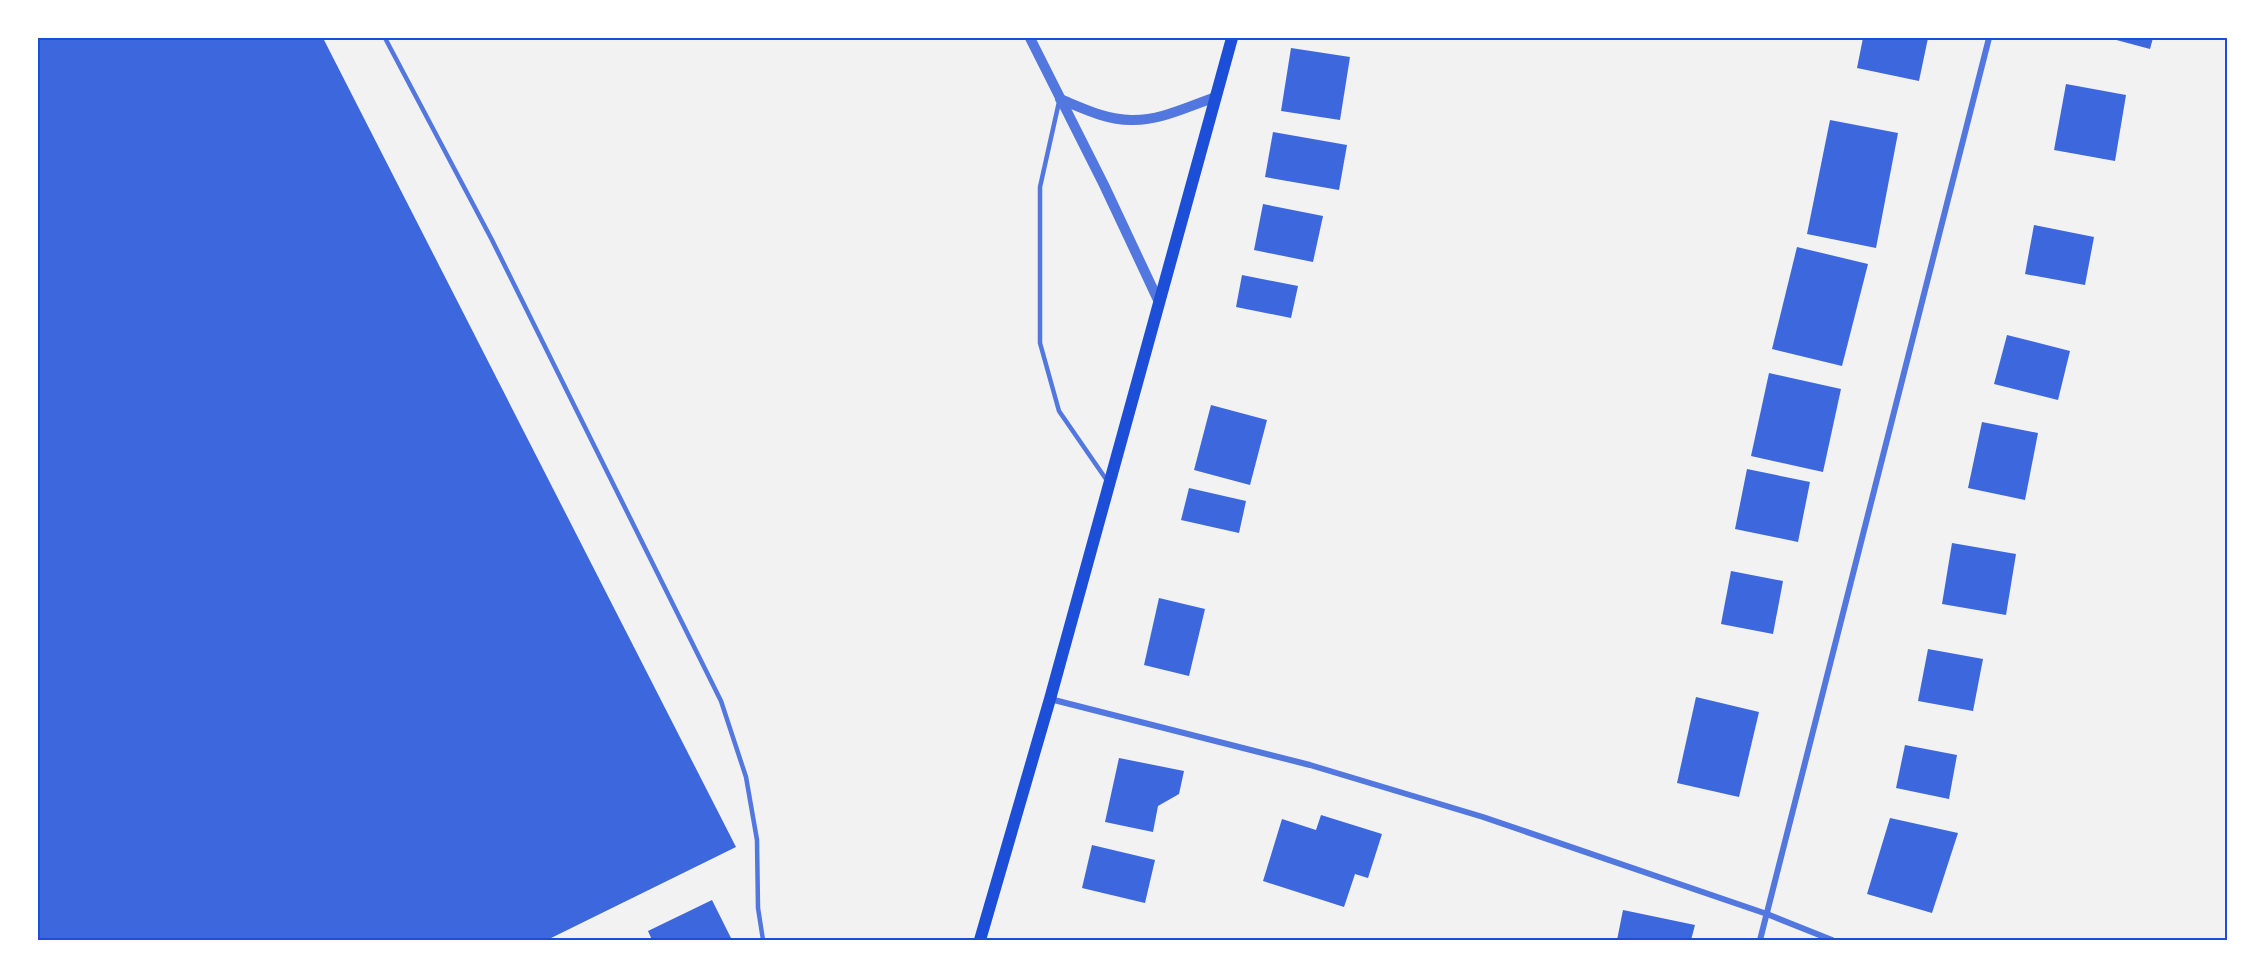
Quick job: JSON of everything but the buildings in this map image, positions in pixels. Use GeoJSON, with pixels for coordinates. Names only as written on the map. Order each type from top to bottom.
{"type":"FeatureCollection","features":[{"type":"Feature","properties":{"kind":"main road"},"geometry":{"type":"LineString","coordinates":[[980,940],[1050,699],[1232,38]]}},
{"type":"Feature","properties":{"kind":"street"},"geometry":{"type":"LineString","coordinates":[[1030,38],[1104,184],[1160,302]]}},
{"type":"Feature","properties":{"kind":"street"},"geometry":{"type":"LineString","coordinates":[[1760,940],[1989,38]]}},
{"type":"Feature","properties":{"kind":"street"},"geometry":{"type":"LineString","coordinates":[[1060,99],[1101,115],[1130,120],[1156,118],[1216,97]]}},
{"type":"Feature","properties":{"kind":"street"},"geometry":{"type":"LineString","coordinates":[[1050,699],[1310,765],[1483,817],[1767,914],[1832,940]]}},
{"type":"Feature","properties":{"kind":"lane"},"geometry":{"type":"LineString","coordinates":[[385,38],[497,250],[721,701],[746,777],[757,840],[758,908],[763,940]]}},
{"type":"Feature","properties":{"kind":"lane"},"geometry":{"type":"LineString","coordinates":[[1060,99],[1041,187],[1040,343],[1059,411],[1109,484]]}}]}
